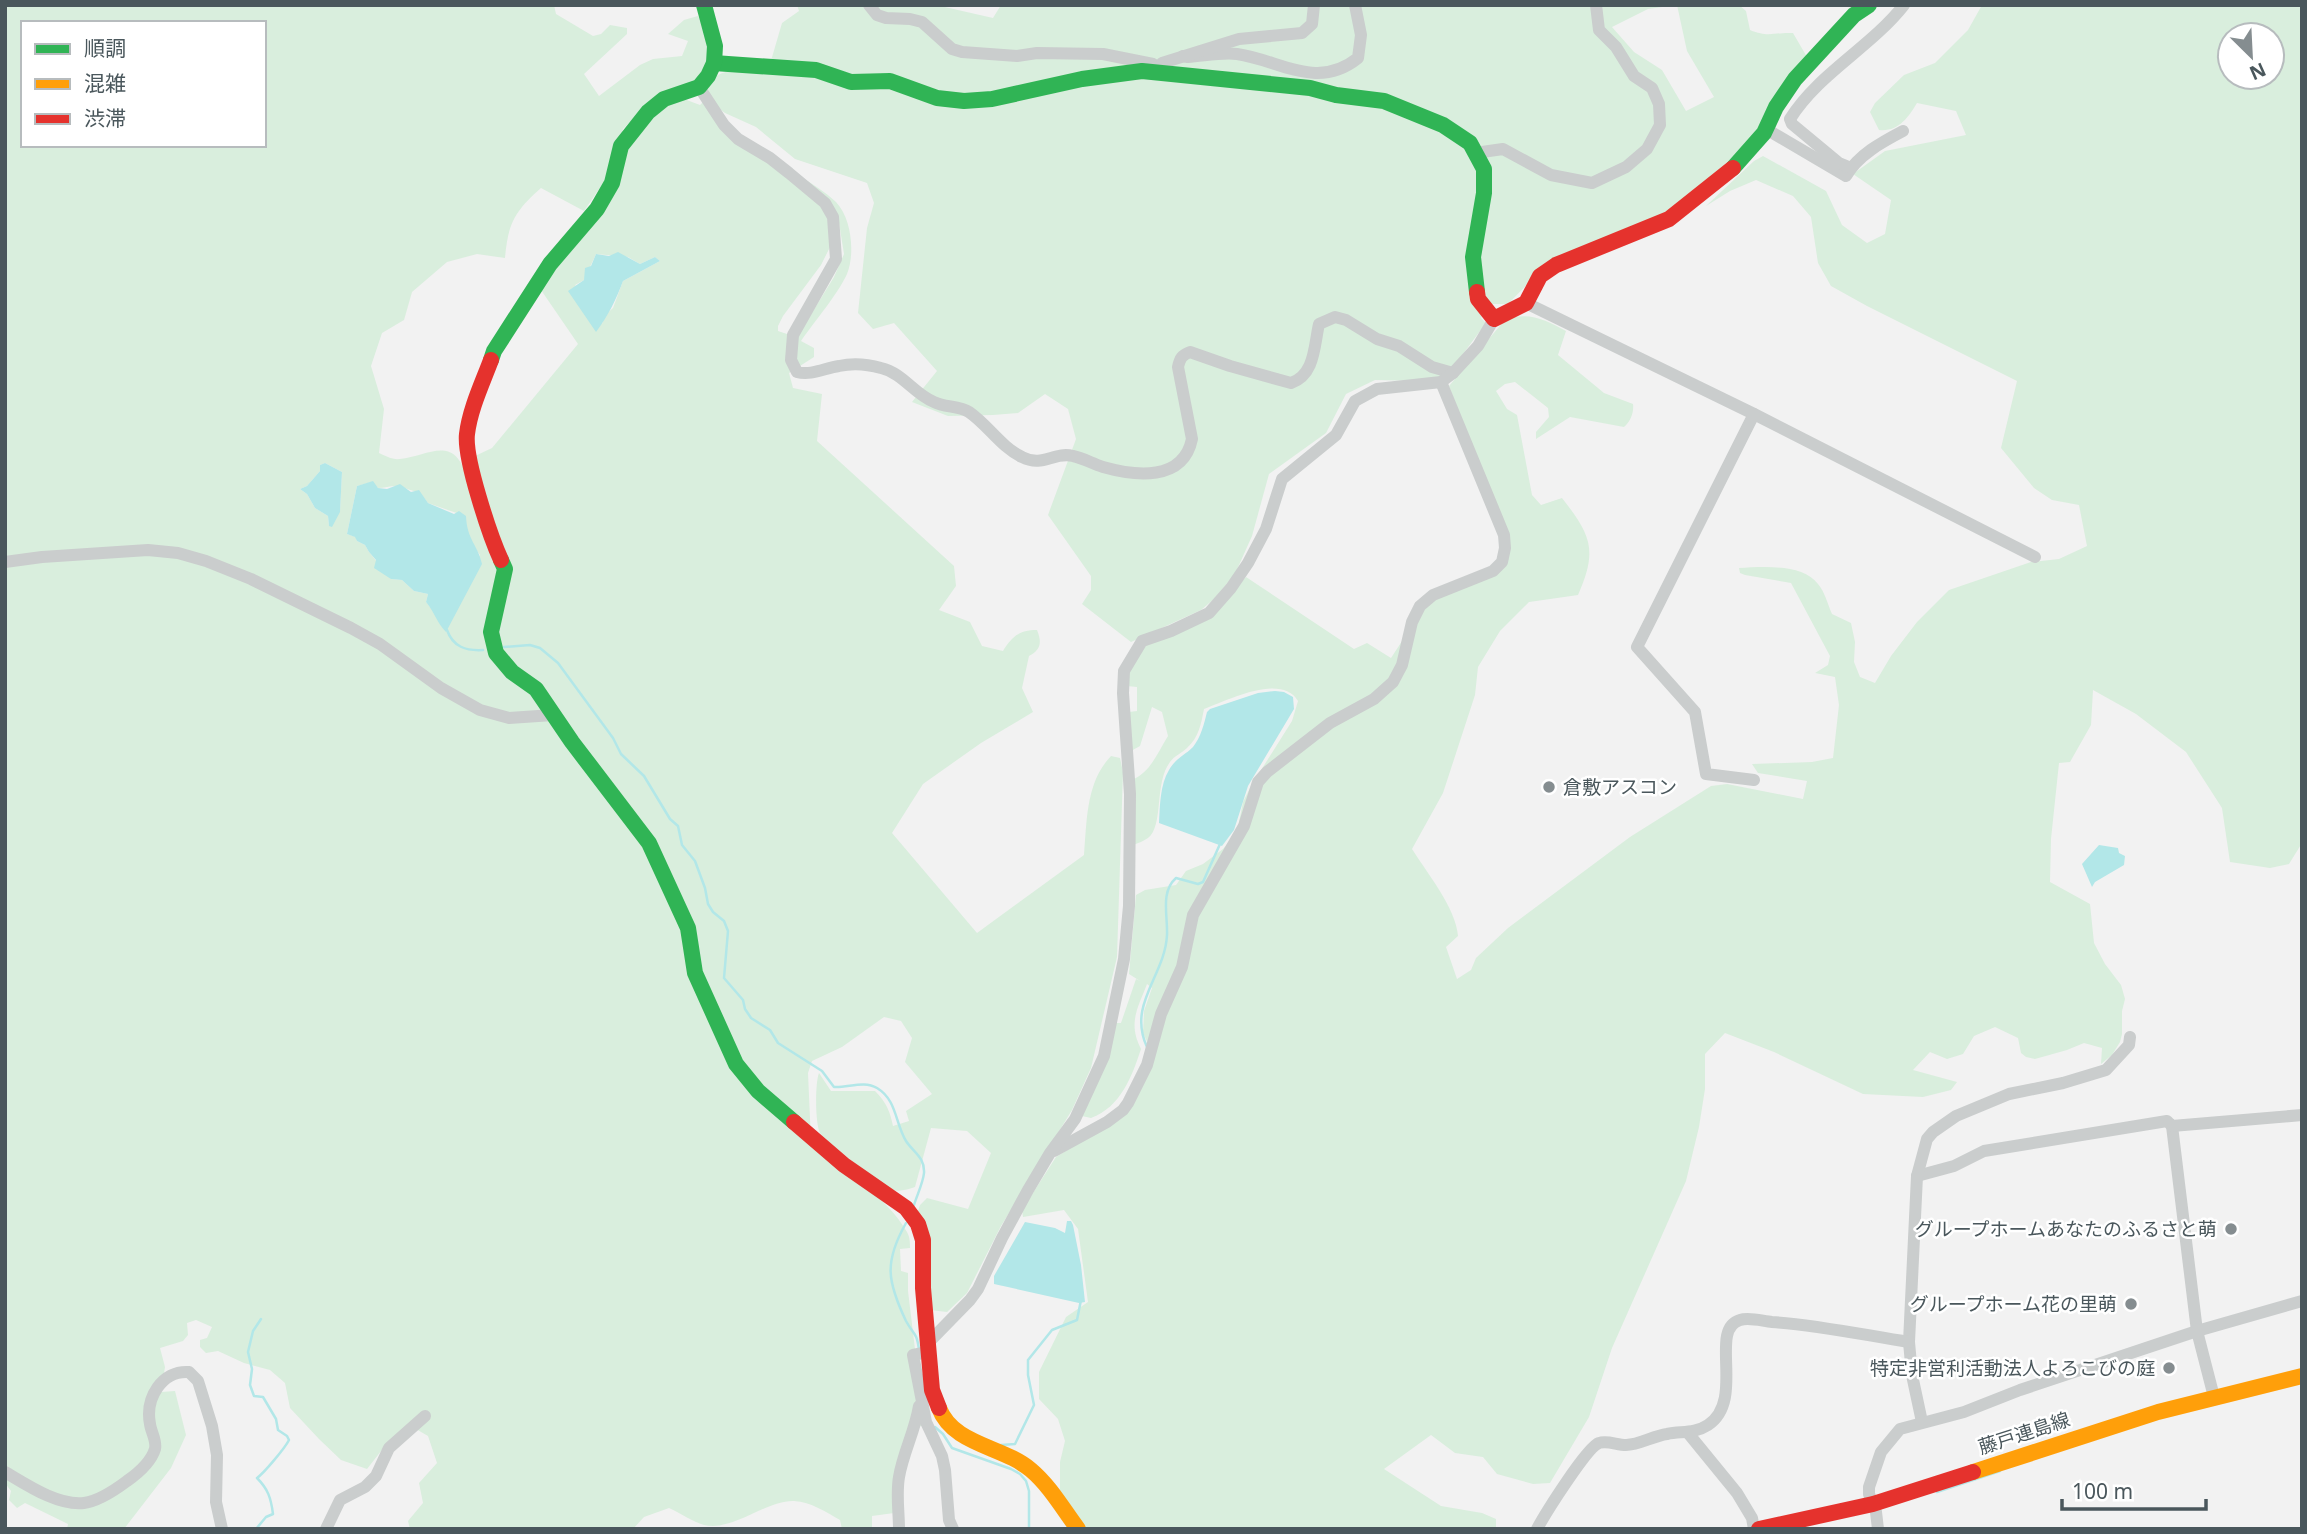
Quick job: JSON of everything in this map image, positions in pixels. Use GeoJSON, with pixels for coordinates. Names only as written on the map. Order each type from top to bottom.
{"type":"FeatureCollection","features":[{"type":"Feature","properties":{"kind":"street"},"geometry":{"type":"LineString","coordinates":[[704,5],[715,46],[714,63],[708,76],[699,87],[664,99],[648,112],[621,146],[612,183],[597,209],[550,264],[494,351],[475,402],[467,433],[467,451],[494,545],[505,569],[491,632],[496,653],[512,672],[536,689],[649,843],[688,928],[695,973],[736,1064],[758,1091],[844,1164],[906,1208],[918,1224],[923,1240],[923,1351],[939,1430],[949,1520],[953,1529]]}},
{"type":"Feature","properties":{"kind":"street"},"geometry":{"type":"LineString","coordinates":[[869,5],[877,15],[886,18],[922,22],[952,49],[962,52],[1017,56],[1037,53],[1103,54],[1144,61],[1159,70]]}},
{"type":"Feature","properties":{"kind":"street"},"geometry":{"type":"LineString","coordinates":[[1159,70],[1162,63],[1239,39],[1302,33],[1312,24],[1314,5]]}},
{"type":"Feature","properties":{"kind":"street"},"geometry":{"type":"LineString","coordinates":[[1183,56],[1241,55],[1298,72],[1334,71],[1358,58],[1361,35],[1355,5]]}},
{"type":"Feature","properties":{"kind":"street"},"geometry":{"type":"LineString","coordinates":[[1475,153],[1503,149],[1551,175],[1592,183],[1626,167],[1647,149],[1660,125],[1659,104],[1652,88],[1634,76],[1616,47],[1599,30],[1596,5]]}},
{"type":"Feature","properties":{"kind":"street"},"geometry":{"type":"LineString","coordinates":[[1078,1529],[1041,1479],[1028,1467],[959,1433],[939,1430],[926,1422],[913,1355],[923,1351],[978,1289],[1002,1238],[1050,1153],[1076,1119],[1104,1056],[1124,959],[1129,906],[1130,793],[1124,671],[1142,641],[1209,613],[1231,588],[1266,529],[1282,479],[1336,435],[1355,401],[1377,389],[1441,382],[1478,346],[1494,319],[1526,303],[1540,276],[1556,265],[1669,219],[1704,193],[1739,163],[1766,129],[1776,107],[1795,79],[1854,15],[1869,5]]}},
{"type":"Feature","properties":{"kind":"street"},"geometry":{"type":"LineString","coordinates":[[1851,168],[1839,163],[1792,124],[1790,119],[1811,91],[1883,30],[1904,5]]}},
{"type":"Feature","properties":{"kind":"street"},"geometry":{"type":"LineString","coordinates":[[714,63],[816,70],[851,82],[890,81],[937,98],[964,101],[992,99],[1082,79],[1159,70],[1310,88],[1384,101],[1443,125],[1470,143],[1484,169],[1484,193],[1474,257],[1478,299],[1494,319]]}},
{"type":"Feature","properties":{"kind":"street"},"geometry":{"type":"LineString","coordinates":[[699,87],[724,125],[738,139],[789,173],[825,203],[833,217],[836,259],[793,335],[790,360],[797,372],[804,374],[855,364],[898,374],[932,402],[970,412],[1022,458],[1038,463],[1061,455],[1072,455],[1118,470],[1145,474],[1167,470],[1184,458],[1192,439],[1178,367],[1183,355],[1190,352],[1291,383],[1300,380],[1308,371],[1319,324],[1335,317],[1346,320],[1377,339],[1399,345],[1432,367],[1453,373]]}},
{"type":"Feature","properties":{"kind":"street"},"geometry":{"type":"LineString","coordinates":[[1766,129],[1846,176],[1855,162],[1882,142],[1903,131]]}},
{"type":"Feature","properties":{"kind":"street"},"geometry":{"type":"LineString","coordinates":[[1526,303],[1754,414],[2035,557]]}},
{"type":"Feature","properties":{"kind":"street"},"geometry":{"type":"LineString","coordinates":[[1050,1153],[1107,1122],[1128,1103],[1147,1065],[1161,1014],[1182,967],[1193,915],[1244,826],[1258,782],[1330,723],[1374,699],[1393,682],[1402,665],[1412,622],[1420,606],[1433,595],[1493,571],[1502,562],[1504,535],[1441,382]]}},
{"type":"Feature","properties":{"kind":"street"},"geometry":{"type":"LineString","coordinates":[[1754,414],[1637,647],[1695,712],[1706,774],[1754,780]]}},
{"type":"Feature","properties":{"kind":"street"},"geometry":{"type":"LineString","coordinates":[[5,562],[148,550],[188,556],[251,579],[351,628],[441,688],[480,710],[509,719],[553,715]]}},
{"type":"Feature","properties":{"kind":"street"},"geometry":{"type":"LineString","coordinates":[[1922,1422],[1912,1375],[1909,1342],[1917,1176],[1927,1139],[1956,1116],[2009,1094],[2063,1083],[2106,1070],[2129,1045],[2130,1037]]}},
{"type":"Feature","properties":{"kind":"street"},"geometry":{"type":"LineString","coordinates":[[2172,1126],[2302,1115]]}},
{"type":"Feature","properties":{"kind":"street"},"geometry":{"type":"LineString","coordinates":[[1917,1176],[1954,1166],[1984,1152],[2167,1121],[2172,1126],[2197,1331],[2214,1397]]}},
{"type":"Feature","properties":{"kind":"street"},"geometry":{"type":"LineString","coordinates":[[1878,1529],[1869,1487],[1881,1452],[1900,1429],[1964,1412],[2053,1378],[2197,1331],[2302,1301]]}},
{"type":"Feature","properties":{"kind":"street"},"geometry":{"type":"LineString","coordinates":[[1537,1529],[1584,1457],[1596,1444],[1606,1442],[1627,1445],[1667,1434],[1697,1431],[1710,1424],[1721,1411],[1727,1386],[1725,1342],[1729,1327],[1740,1320],[1788,1323],[1909,1342]]}},
{"type":"Feature","properties":{"kind":"street"},"geometry":{"type":"LineString","coordinates":[[5,1472],[42,1492],[69,1502],[89,1502],[117,1489],[134,1476],[155,1452],[156,1444],[149,1422],[150,1408],[158,1385],[180,1371],[189,1372],[198,1381],[212,1426],[216,1455],[216,1502],[222,1529]]}},
{"type":"Feature","properties":{"kind":"street","name":"藤戸連島線"},"geometry":{"type":"LineString","coordinates":[[1757,1529],[1874,1508],[2158,1412],[2302,1376]]}},
{"type":"Feature","properties":{"kind":"street"},"geometry":{"type":"LineString","coordinates":[[900,1529],[898,1482],[915,1427],[920,1399]]}},
{"type":"Feature","properties":{"kind":"street"},"geometry":{"type":"LineString","coordinates":[[329,1528],[340,1500],[365,1487],[376,1476],[389,1448],[425,1416]]}},
{"type":"Feature","properties":{"kind":"street"},"geometry":{"type":"LineString","coordinates":[[1688,1433],[1737,1493],[1757,1529]]}},
{"type":"Feature","properties":{"kind":"green space"},"geometry":{"type":"Polygon","coordinates":[[[5,5],[554,5],[556,14],[593,36],[601,34],[610,25],[627,28],[627,34],[584,74],[599,96],[640,65],[653,59],[682,56],[688,41],[668,34],[684,20],[698,16],[709,52],[704,71],[696,84],[643,109],[623,129],[608,176],[584,211],[541,188],[514,218],[505,258],[477,254],[447,262],[412,292],[404,320],[382,333],[371,366],[384,409],[379,453],[397,459],[446,451],[454,454],[466,474],[475,456],[492,448],[578,344],[541,290],[625,150],[666,104],[684,99],[700,105],[709,96],[705,88],[718,75],[733,70],[768,71],[782,23],[799,11],[797,5],[936,5],[993,18],[1001,5],[1676,5],[1648,9],[1612,27],[1634,52],[1662,70],[1686,111],[1714,97],[1687,51],[1677,5],[1739,5],[1746,11],[1750,30],[1767,34],[1793,33],[1807,57],[1761,129],[1732,163],[1670,213],[1549,262],[1508,304],[1488,304],[1481,318],[1486,323],[1457,362],[1439,377],[1420,381],[1375,380],[1346,394],[1326,433],[1269,474],[1252,536],[1235,574],[1214,599],[1201,610],[1131,642],[1082,604],[1091,590],[1091,576],[1048,515],[1076,439],[1068,409],[1045,394],[1018,413],[993,415],[948,416],[912,402],[937,371],[894,323],[873,329],[858,313],[867,228],[874,203],[867,183],[795,159],[756,127],[725,113],[713,104],[709,106],[826,210],[832,243],[821,265],[783,316],[778,331],[787,334],[802,329],[834,277],[844,254],[839,223],[801,177],[836,202],[849,227],[851,257],[847,274],[801,341],[814,348],[814,357],[789,373],[793,388],[822,394],[817,441],[954,566],[956,586],[939,610],[970,622],[982,646],[1003,651],[1013,638],[1021,633],[1037,630],[1039,634],[1040,642],[1036,651],[1029,656],[1022,688],[1033,712],[981,743],[923,784],[892,833],[977,933],[1084,855],[1089,802],[1097,778],[1111,756],[1120,758],[1123,772],[1117,957],[1091,1068],[1072,1110],[1001,1226],[967,1293],[947,1312],[930,1310],[917,1214],[920,1205],[927,1198],[968,1209],[991,1153],[967,1131],[931,1128],[915,1187],[896,1191],[868,1173],[820,1133],[816,1103],[819,1073],[831,1091],[875,1091],[887,1107],[893,1126],[909,1121],[906,1111],[932,1094],[905,1062],[912,1038],[901,1021],[884,1017],[842,1047],[812,1061],[808,1073],[811,1141],[876,1195],[898,1219],[909,1238],[910,1248],[900,1249],[901,1271],[908,1273],[924,1424],[911,1432],[894,1513],[872,1516],[872,1529],[842,1529],[840,1520],[812,1505],[794,1501],[772,1505],[738,1520],[715,1526],[700,1524],[669,1508],[644,1517],[633,1529],[410,1529],[408,1521],[423,1503],[419,1483],[437,1463],[428,1436],[409,1425],[385,1446],[367,1469],[341,1460],[290,1408],[285,1383],[270,1370],[244,1363],[218,1351],[206,1353],[200,1347],[200,1340],[207,1338],[212,1327],[196,1320],[187,1323],[188,1335],[183,1341],[160,1348],[165,1367],[161,1392],[175,1391],[186,1435],[171,1468],[124,1529],[67,1529],[68,1524],[25,1503],[17,1508],[9,1500],[11,1491],[5,1483],[5,5]],[[596,254],[584,280],[575,285],[602,324],[605,315],[613,308],[623,281],[660,261],[655,257],[640,264],[628,257],[596,254]],[[325,463],[320,465],[320,471],[307,486],[300,489],[307,494],[315,508],[328,516],[329,526],[340,511],[342,472],[325,463]],[[372,482],[357,486],[347,534],[356,537],[357,541],[365,545],[391,579],[402,580],[414,591],[428,594],[426,602],[436,614],[480,555],[466,527],[465,516],[428,503],[419,491],[396,486],[378,488],[372,482]]]}},
{"type":"Feature","properties":{"kind":"green space"},"geometry":{"type":"Polygon","coordinates":[[[1982,5],[2302,5],[2302,843],[2289,864],[2270,868],[2230,862],[2222,808],[2186,752],[2136,714],[2093,690],[2091,725],[2070,762],[2059,763],[2051,839],[2050,882],[2090,904],[2094,943],[2105,964],[2121,985],[2125,999],[2122,1034],[2112,1055],[2101,1064],[2102,1048],[2084,1043],[2035,1059],[2026,1057],[2021,1053],[2018,1038],[1995,1027],[1974,1036],[1963,1054],[1947,1059],[1930,1052],[1913,1070],[1957,1082],[1951,1090],[1923,1097],[1863,1094],[1774,1052],[1725,1033],[1705,1054],[1705,1089],[1686,1181],[1612,1348],[1589,1417],[1550,1483],[1533,1484],[1497,1474],[1483,1457],[1455,1453],[1431,1435],[1384,1469],[1441,1506],[1482,1513],[1496,1519],[1496,1529],[1084,1529],[1060,1491],[1060,1462],[1065,1441],[1058,1419],[1039,1399],[1039,1372],[1066,1317],[1088,1302],[1078,1229],[1064,1210],[1023,1217],[1022,1210],[1056,1157],[1126,1114],[1151,1050],[1143,1033],[1144,1011],[1152,988],[1147,984],[1135,1016],[1135,1032],[1141,1049],[1129,1080],[1118,1098],[1101,1113],[1091,1118],[1082,1116],[1116,1023],[1121,1023],[1136,979],[1140,981],[1129,974],[1136,895],[1145,890],[1176,885],[1186,871],[1203,864],[1223,849],[1237,832],[1243,802],[1292,721],[1298,701],[1290,693],[1280,689],[1267,689],[1240,695],[1204,709],[1197,735],[1165,771],[1153,832],[1133,845],[1134,779],[1150,766],[1168,736],[1162,712],[1152,707],[1140,746],[1131,751],[1129,712],[1137,711],[1137,687],[1127,686],[1128,671],[1146,645],[1212,615],[1246,577],[1354,649],[1367,643],[1391,658],[1419,615],[1435,598],[1483,580],[1509,544],[1449,386],[1504,321],[1528,316],[1566,331],[1558,355],[1604,393],[1633,404],[1633,410],[1624,427],[1570,417],[1536,439],[1536,432],[1549,417],[1548,408],[1515,382],[1505,384],[1496,391],[1507,409],[1517,415],[1532,495],[1541,505],[1562,498],[1580,522],[1589,554],[1588,566],[1578,595],[1529,602],[1500,631],[1478,667],[1475,695],[1443,793],[1412,849],[1440,891],[1456,925],[1458,936],[1446,947],[1457,979],[1471,970],[1476,958],[1508,928],[1630,837],[1711,786],[1727,784],[1803,799],[1807,781],[1758,773],[1752,764],[1812,762],[1833,758],[1839,705],[1835,677],[1815,673],[1828,665],[1830,656],[1791,583],[1745,575],[1740,573],[1739,568],[1792,569],[1811,577],[1823,591],[1832,614],[1851,623],[1855,642],[1854,662],[1860,677],[1875,683],[1891,656],[1917,622],[1949,590],[2031,562],[2059,559],[2087,546],[2079,505],[2052,500],[2034,488],[2001,448],[2017,381],[1831,286],[1818,263],[1811,217],[1793,196],[1756,180],[1730,191],[1706,206],[1754,161],[1763,156],[1826,191],[1842,225],[1867,243],[1885,234],[1891,200],[1853,174],[1885,151],[1966,135],[1956,111],[1917,103],[1902,123],[1886,130],[1879,130],[1870,112],[1875,103],[1904,75],[1935,63],[1968,30],[1982,5]]]}},
{"type":"Feature","properties":{"kind":"water"},"geometry":{"type":"Polygon","coordinates":[[[618,252],[640,264],[655,257],[660,261],[623,281],[596,332],[568,291],[584,280],[585,268],[591,266],[596,254],[609,256],[618,252]]]}},
{"type":"Feature","properties":{"kind":"water"},"geometry":{"type":"Polygon","coordinates":[[[325,463],[342,472],[340,512],[332,527],[329,526],[328,516],[315,508],[307,494],[300,489],[307,486],[320,471],[320,465],[325,463]]]}},
{"type":"Feature","properties":{"kind":"water"},"geometry":{"type":"Polygon","coordinates":[[[373,481],[378,488],[387,489],[400,484],[411,492],[419,490],[428,503],[454,514],[459,511],[466,516],[468,531],[482,564],[446,632],[426,602],[428,594],[414,591],[402,580],[391,579],[374,568],[376,560],[365,545],[347,534],[357,486],[373,481]]]}},
{"type":"Feature","properties":{"kind":"water"},"geometry":{"type":"Polygon","coordinates":[[[1275,691],[1293,697],[1294,709],[1248,786],[1234,830],[1222,846],[1159,823],[1161,795],[1166,776],[1174,763],[1196,743],[1207,712],[1258,693],[1275,691]]]}},
{"type":"Feature","properties":{"kind":"water"},"geometry":{"type":"Polygon","coordinates":[[[2099,845],[2118,848],[2119,853],[2125,856],[2124,865],[2095,882],[2092,887],[2082,864],[2099,845]]]}},
{"type":"Feature","properties":{"kind":"water"},"geometry":{"type":"Polygon","coordinates":[[[1067,1221],[1071,1221],[1073,1225],[1085,1302],[1079,1303],[994,1284],[994,1276],[1025,1222],[1055,1228],[1065,1233],[1067,1221]]]}},
{"type":"Feature","properties":{"kind":"waterway"},"geometry":{"type":"LineString","coordinates":[[447,630],[461,647],[483,650]]}},
{"type":"Feature","properties":{"kind":"waterway"},"geometry":{"type":"LineString","coordinates":[[504,647],[530,645],[540,648],[558,663],[613,738],[621,754],[644,776],[670,819],[678,826],[682,845],[695,861],[708,904],[724,921],[728,931],[724,978],[743,1000],[751,1018],[770,1030],[778,1043],[822,1071],[834,1087],[861,1084],[872,1086],[884,1093],[895,1112],[902,1134],[924,1167],[914,1205]]}},
{"type":"Feature","properties":{"kind":"waterway"},"geometry":{"type":"LineString","coordinates":[[1147,1047],[1141,1017],[1165,950],[1168,890],[1176,878],[1198,884],[1203,882],[1220,844]]}},
{"type":"Feature","properties":{"kind":"waterway"},"geometry":{"type":"LineString","coordinates":[[906,1223],[891,1261],[892,1283],[906,1321],[916,1336],[919,1350]]}},
{"type":"Feature","properties":{"kind":"waterway"},"geometry":{"type":"LineString","coordinates":[[1001,1445],[1015,1444],[1034,1405],[1028,1360],[1052,1330],[1077,1320],[1081,1300]]}},
{"type":"Feature","properties":{"kind":"waterway"},"geometry":{"type":"LineString","coordinates":[[256,1529],[266,1517],[273,1514],[268,1494],[257,1478],[289,1440],[278,1430],[276,1419],[263,1397],[254,1396],[250,1385],[252,1369],[248,1352],[253,1331],[261,1319]]}},
{"type":"Feature","properties":{"kind":"waterway"},"geometry":{"type":"LineString","coordinates":[[935,1427],[952,1448],[1020,1474],[1029,1491],[1029,1529]]}},
{"type":"Feature","properties":{"kind":"waterway"},"geometry":{"type":"LineString","coordinates":[[1937,1492],[2000,1471]]}},
{"type":"Feature","properties":{"kind":"traffic: fast"},"geometry":{"type":"LineString","coordinates":[[491,360],[494,351],[550,264],[597,209],[612,183],[621,146],[648,112],[664,99],[699,87],[708,76],[714,63],[715,46],[704,5]]}},
{"type":"Feature","properties":{"kind":"traffic: fast"},"geometry":{"type":"LineString","coordinates":[[1733,168],[1764,133],[1776,107],[1795,79],[1854,15],[1869,5]]}},
{"type":"Feature","properties":{"kind":"traffic: fast"},"geometry":{"type":"LineString","coordinates":[[714,63],[816,70],[851,82],[890,81],[937,98],[964,101],[992,99],[1082,79],[1142,71],[1310,88],[1336,95],[1384,101],[1443,125],[1470,143],[1484,169],[1484,193],[1473,257],[1477,292]]}},
{"type":"Feature","properties":{"kind":"traffic: fast"},"geometry":{"type":"LineString","coordinates":[[501,560],[505,569],[491,632],[496,653],[512,672],[536,689],[572,742],[649,843],[688,928],[695,973],[736,1064],[758,1091],[794,1122]]}},
{"type":"Feature","properties":{"kind":"traffic: slow"},"geometry":{"type":"LineString","coordinates":[[1973,1472],[2158,1412],[2302,1376]]}},
{"type":"Feature","properties":{"kind":"traffic: slow"},"geometry":{"type":"LineString","coordinates":[[939,1408],[955,1430],[1020,1462],[1038,1476],[1078,1529]]}},
{"type":"Feature","properties":{"kind":"traffic: jam"},"geometry":{"type":"LineString","coordinates":[[1477,292],[1478,299],[1494,319],[1526,303],[1540,276],[1556,265],[1669,219],[1733,168]]}},
{"type":"Feature","properties":{"kind":"traffic: jam"},"geometry":{"type":"LineString","coordinates":[[491,360],[471,415],[467,445],[479,497],[501,560]]}},
{"type":"Feature","properties":{"kind":"traffic: jam"},"geometry":{"type":"LineString","coordinates":[[794,1122],[844,1165],[906,1208],[918,1224],[923,1240],[923,1288],[932,1390],[939,1408]]}},
{"type":"Feature","properties":{"kind":"traffic: jam"},"geometry":{"type":"LineString","coordinates":[[1759,1529],[1873,1504],[1973,1472]]}},
{"type":"Feature","properties":{"kind":"place","name":"倉敷アスコン"},"geometry":{"type":"Point","coordinates":[1549,787]}},
{"type":"Feature","properties":{"kind":"place","name":"グループホームあなたのふるさと萌"},"geometry":{"type":"Point","coordinates":[2231,1229]}},
{"type":"Feature","properties":{"kind":"place","name":"グループホーム花の里萌"},"geometry":{"type":"Point","coordinates":[2131,1304]}},
{"type":"Feature","properties":{"kind":"place","name":"特定非営利活動法人よろこびの庭"},"geometry":{"type":"Point","coordinates":[2169,1368]}}]}
